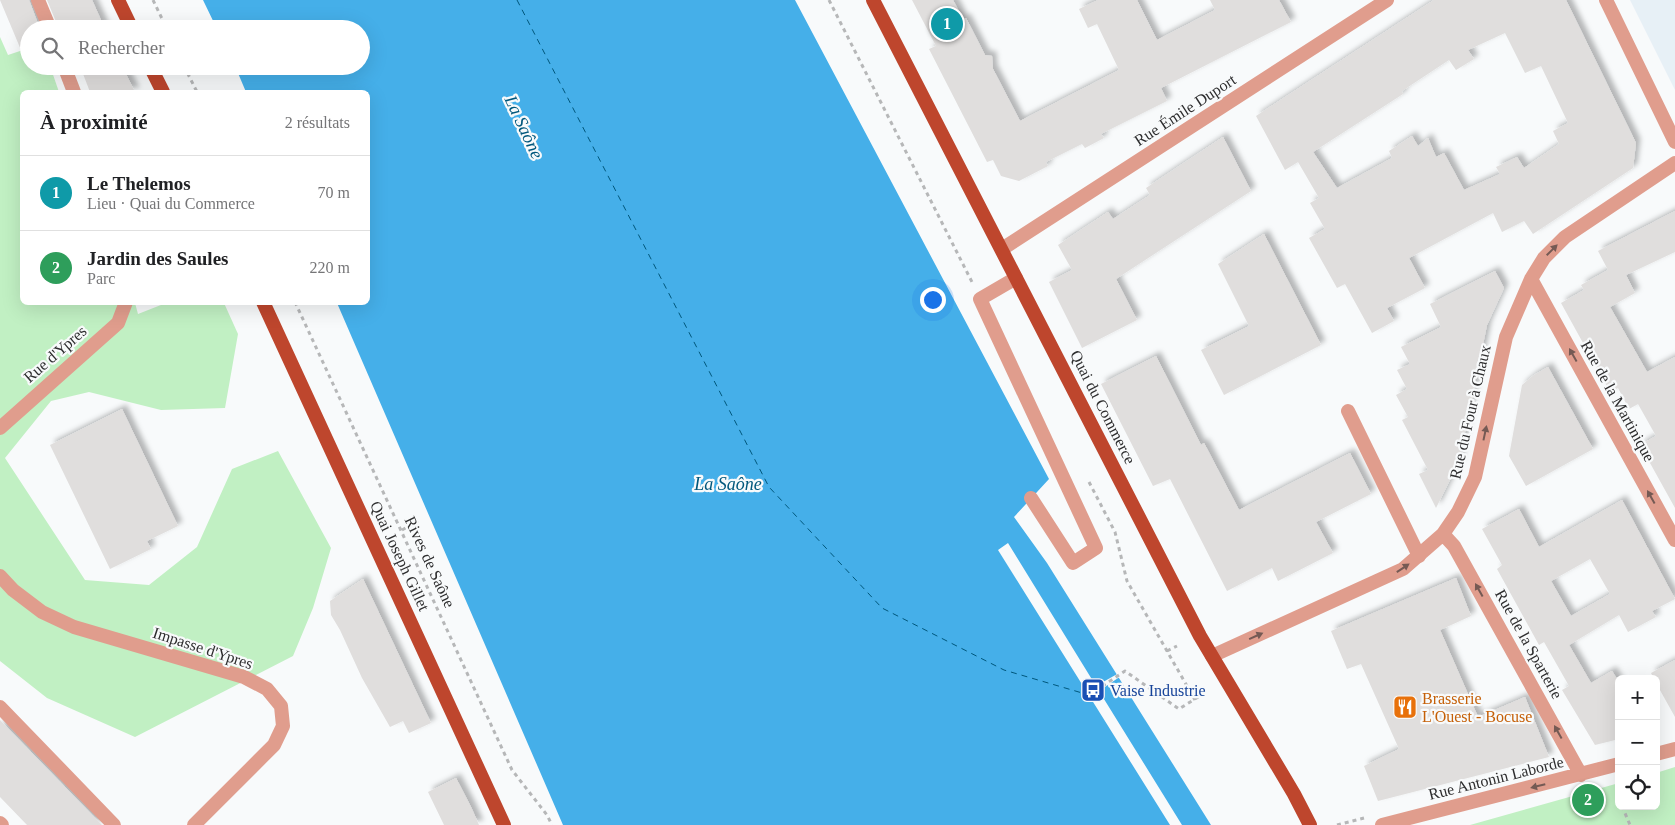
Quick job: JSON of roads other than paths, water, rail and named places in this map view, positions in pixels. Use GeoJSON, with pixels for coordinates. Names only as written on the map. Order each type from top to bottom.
{"type":"FeatureCollection","features":[{"type":"Feature","properties":{"kind":"main road"},"geometry":{"type":"LineString","coordinates":[[118,0],[128,20]]}},
{"type":"Feature","properties":{"kind":"main road","name":"Quai du Commerce"},"geometry":{"type":"LineString","coordinates":[[873,0],[1212,656],[1294,794],[1310,825]]}},
{"type":"Feature","properties":{"kind":"main road"},"geometry":{"type":"LineString","coordinates":[[154,75],[161,90]]}},
{"type":"Feature","properties":{"kind":"main road","name":"Quai Joseph Gillet"},"geometry":{"type":"LineString","coordinates":[[264,305],[504,825]]}},
{"type":"Feature","properties":{"kind":"street"},"geometry":{"type":"LineString","coordinates":[[38,0],[46,20]]}},
{"type":"Feature","properties":{"kind":"street","name":"Rue Émile Duport"},"geometry":{"type":"LineString","coordinates":[[1002,249],[1387,0]]}},
{"type":"Feature","properties":{"kind":"street"},"geometry":{"type":"LineString","coordinates":[[1606,0],[1675,142]]}},
{"type":"Feature","properties":{"kind":"street"},"geometry":{"type":"LineString","coordinates":[[67,75],[73,90]]}},
{"type":"Feature","properties":{"kind":"street","name":"Rue du Four à Chaux"},"geometry":{"type":"LineString","coordinates":[[1212,656],[1403,569],[1443,534],[1458,512],[1475,477],[1506,337],[1531,279],[1544,258],[1565,237],[1675,164]]}},
{"type":"Feature","properties":{"kind":"street"},"geometry":{"type":"LineString","coordinates":[[1016,278],[980,299],[1096,548],[1074,563],[1031,498]]}},
{"type":"Feature","properties":{"kind":"street","name":"Rue de la Martinique"},"geometry":{"type":"LineString","coordinates":[[1531,279],[1675,540]]}},
{"type":"Feature","properties":{"kind":"street","name":"Rue d'Ypres"},"geometry":{"type":"LineString","coordinates":[[0,428],[118,323],[125,305]]}},
{"type":"Feature","properties":{"kind":"street"},"geometry":{"type":"LineString","coordinates":[[1348,411],[1419,556]]}},
{"type":"Feature","properties":{"kind":"street","name":"Rue de la Sparterie"},"geometry":{"type":"LineString","coordinates":[[1443,534],[1454,546],[1581,775]]}},
{"type":"Feature","properties":{"kind":"street","name":"Impasse d'Ypres"},"geometry":{"type":"LineString","coordinates":[[0,576],[13,590],[50,616],[74,627],[244,677],[267,689],[281,706],[283,726],[274,746],[194,825]]}},
{"type":"Feature","properties":{"kind":"street"},"geometry":{"type":"LineString","coordinates":[[0,707],[114,825]]}},
{"type":"Feature","properties":{"kind":"street"},"geometry":{"type":"LineString","coordinates":[[1660,753],[1675,749]]}},
{"type":"Feature","properties":{"kind":"street","name":"Rue Antonin Laborde"},"geometry":{"type":"LineString","coordinates":[[1382,825],[1616,765]]}},
{"type":"Feature","properties":{"kind":"water","name":"La Saône"},"geometry":{"type":"Polygon","coordinates":[[[203,0],[795,0],[1049,479],[1014,517],[1047,563],[1211,825],[563,825],[338,305],[370,305],[370,90],[245,90],[239,75],[370,75],[370,20],[213,20],[203,0]]]}},
{"type":"Feature","properties":{"kind":"place","name":"Le Thelemos"},"geometry":{"type":"Point","coordinates":[947,24]}},
{"type":"Feature","properties":{"kind":"place","name":"Vaise Industrie"},"geometry":{"type":"Point","coordinates":[1093,690]}},
{"type":"Feature","properties":{"kind":"place","name":"Brasserie L'Ouest - Bocuse"},"geometry":{"type":"Point","coordinates":[1405,707]}},
{"type":"Feature","properties":{"kind":"place","name":"Jardin des Saules"},"geometry":{"type":"Point","coordinates":[1588,800]}}]}
